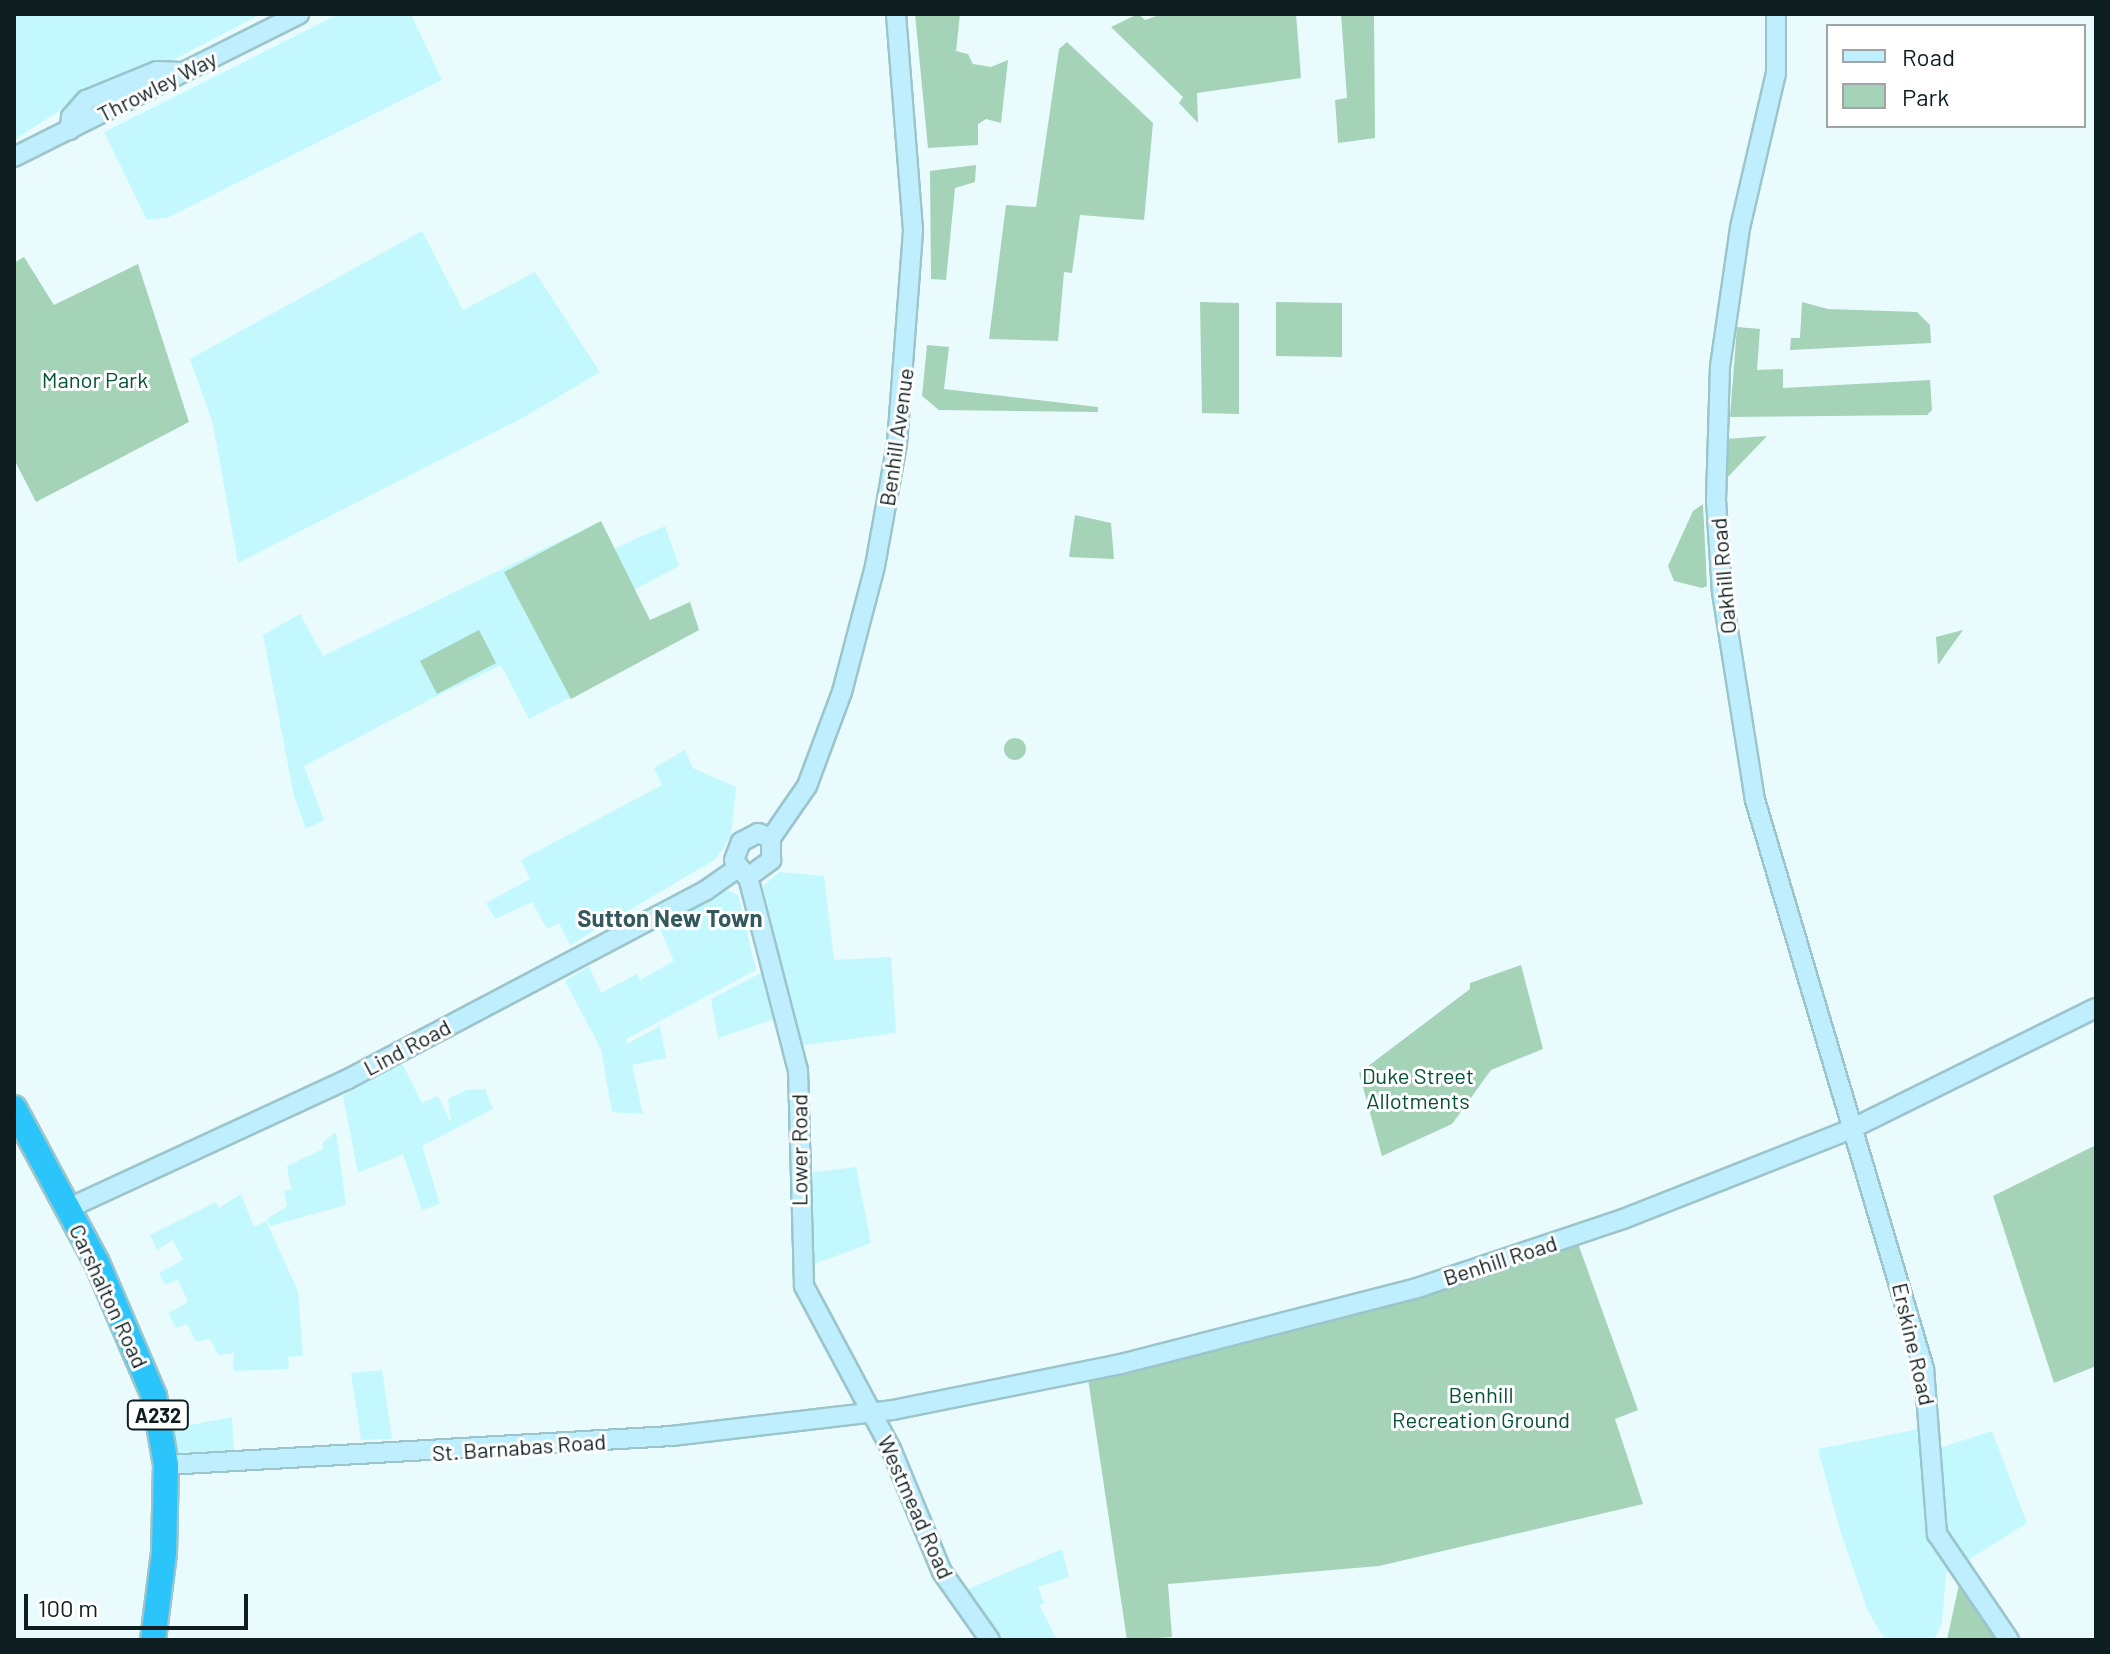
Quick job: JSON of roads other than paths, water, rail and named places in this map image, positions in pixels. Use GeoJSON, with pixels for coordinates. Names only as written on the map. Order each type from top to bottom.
{"type":"FeatureCollection","features":[{"type":"Feature","properties":{"kind":"highway","name":"Carshalton Road"},"geometry":{"type":"LineString","coordinates":[[14,1108],[69,1208],[143,1367],[159,1418],[166,1465],[164,1553],[153,1640]]}},
{"type":"Feature","properties":{"kind":"street","name":"Throwley Way"},"geometry":{"type":"LineString","coordinates":[[14,157],[299,14]]}},
{"type":"Feature","properties":{"kind":"street","name":"Benhill Avenue"},"geometry":{"type":"LineString","coordinates":[[742,873],[771,860],[771,838],[807,786],[842,692],[875,566],[899,434],[913,230],[896,14]]}},
{"type":"Feature","properties":{"kind":"street","name":"Oakhill Road"},"geometry":{"type":"LineString","coordinates":[[1776,14],[1776,73],[1740,228],[1720,366],[1719,551],[1755,800],[1849,1130]]}},
{"type":"Feature","properties":{"kind":"street"},"geometry":{"type":"LineString","coordinates":[[742,873],[735,852],[748,835],[771,838]]}},
{"type":"Feature","properties":{"kind":"street","name":"Lind Road"},"geometry":{"type":"LineString","coordinates":[[69,1208],[348,1079],[742,873]]}},
{"type":"Feature","properties":{"kind":"street","name":"Lower Road"},"geometry":{"type":"LineString","coordinates":[[742,873],[798,1070],[799,1270],[807,1297],[871,1411]]}},
{"type":"Feature","properties":{"kind":"street","name":"Benhill Road"},"geometry":{"type":"LineString","coordinates":[[871,1411],[1087,1372],[1417,1288],[1623,1219],[1849,1130],[2096,1008]]}},
{"type":"Feature","properties":{"kind":"street","name":"Erskine Road"},"geometry":{"type":"LineString","coordinates":[[1849,1130],[1884,1226],[1924,1369],[1937,1534],[2009,1640]]}},
{"type":"Feature","properties":{"kind":"street","name":"St. Barnabas Road"},"geometry":{"type":"LineString","coordinates":[[166,1465],[562,1445],[871,1411]]}},
{"type":"Feature","properties":{"kind":"street","name":"Westmead Road"},"geometry":{"type":"LineString","coordinates":[[871,1411],[942,1572],[990,1640]]}},
{"type":"Feature","properties":{"kind":"district","name":"Sutton New Town"},"geometry":{"type":"Point","coordinates":[670,918]}},
{"type":"Feature","properties":{"kind":"park label","name":"Manor Park"},"geometry":{"type":"Point","coordinates":[95,380]}},
{"type":"Feature","properties":{"kind":"park label","name":"Duke Street Allotments"},"geometry":{"type":"Point","coordinates":[1418,1088]}},
{"type":"Feature","properties":{"kind":"park label","name":"Benhill Recreation Ground"},"geometry":{"type":"Point","coordinates":[1481,1406]}}]}
